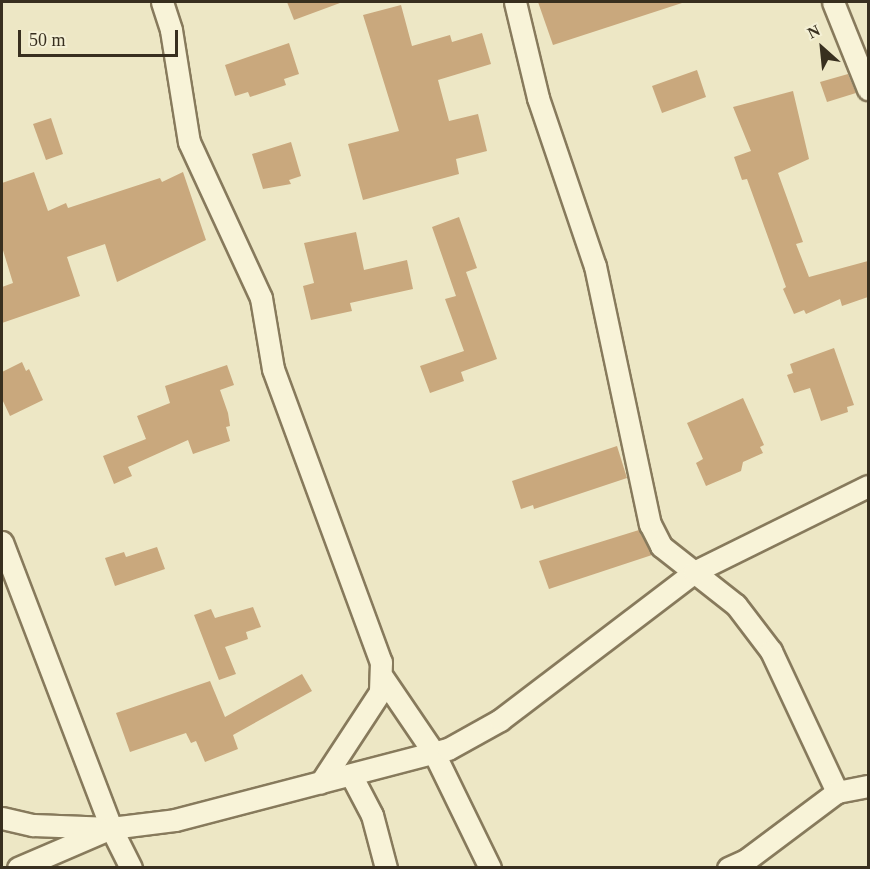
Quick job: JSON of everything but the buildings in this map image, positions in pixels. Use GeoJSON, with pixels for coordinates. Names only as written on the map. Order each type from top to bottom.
{"type":"FeatureCollection","features":[{"type":"Feature","properties":{"kind":"street"},"geometry":{"type":"LineString","coordinates":[[162,2],[171,30],[189,142],[261,298],[273,369],[381,662],[383,678],[380,692],[321,782]]}},
{"type":"Feature","properties":{"kind":"street"},"geometry":{"type":"LineString","coordinates":[[515,2],[538,98],[595,266],[650,524],[660,546],[736,605],[771,651],[837,792]]}},
{"type":"Feature","properties":{"kind":"street"},"geometry":{"type":"LineString","coordinates":[[833,2],[868,89]]}},
{"type":"Feature","properties":{"kind":"street"},"geometry":{"type":"LineString","coordinates":[[2,818],[33,825],[111,828],[175,819],[434,753],[500,720],[694,572],[868,486]]}},
{"type":"Feature","properties":{"kind":"street"},"geometry":{"type":"LineString","coordinates":[[2,542],[111,828],[131,867]]}},
{"type":"Feature","properties":{"kind":"street"},"geometry":{"type":"LineString","coordinates":[[383,678],[434,753],[490,867]]}},
{"type":"Feature","properties":{"kind":"street"},"geometry":{"type":"LineString","coordinates":[[351,775],[372,815],[386,867]]}},
{"type":"Feature","properties":{"kind":"street"},"geometry":{"type":"LineString","coordinates":[[728,867],[746,860],[837,792],[868,786]]}},
{"type":"Feature","properties":{"kind":"street"},"geometry":{"type":"LineString","coordinates":[[18,867],[111,828]]}}]}
